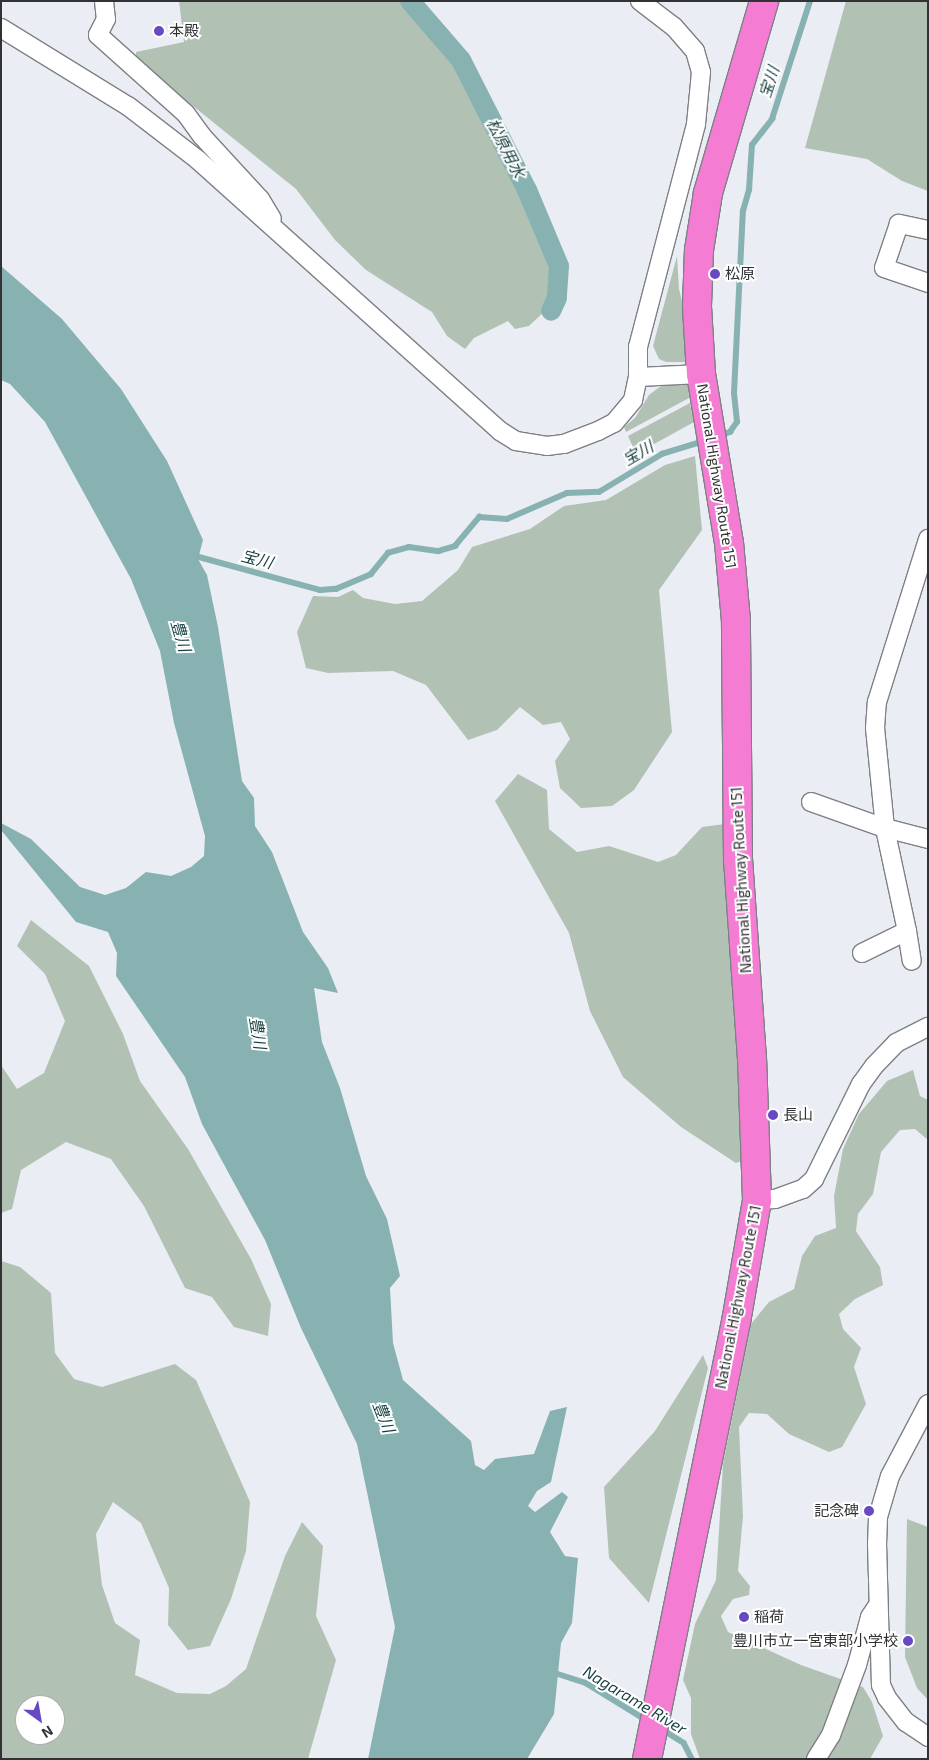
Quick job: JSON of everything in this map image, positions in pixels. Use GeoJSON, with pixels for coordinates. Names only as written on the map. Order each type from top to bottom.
{"type":"FeatureCollection","features":[{"type":"Feature","properties":{"kind":"highway","name":"National Highway Route 151"},"geometry":{"type":"LineString","coordinates":[[652,1739],[736,1322],[757,1200],[752,1059],[738,852],[736,621],[729,543],[701,374],[697,306],[699,250],[708,193],[764,1]]}},
{"type":"Feature","properties":{"kind":"street"},"geometry":{"type":"LineString","coordinates":[[104,1],[106,18],[98,35],[186,114],[202,136],[260,199],[275,229]]}},
{"type":"Feature","properties":{"kind":"street"},"geometry":{"type":"LineString","coordinates":[[1,28],[128,106],[198,160],[500,431],[516,441],[547,446],[564,444],[598,432],[624,412],[633,400],[638,378],[638,348],[696,124],[701,92],[701,72],[695,51],[674,27],[640,1]]}},
{"type":"Feature","properties":{"kind":"street"},"geometry":{"type":"LineString","coordinates":[[928,230],[899,224],[884,268],[928,283]]}},
{"type":"Feature","properties":{"kind":"street"},"geometry":{"type":"LineString","coordinates":[[638,378],[701,374]]}},
{"type":"Feature","properties":{"kind":"street"},"geometry":{"type":"LineString","coordinates":[[912,961],[885,828],[875,728],[877,702],[928,538]]}},
{"type":"Feature","properties":{"kind":"street"},"geometry":{"type":"LineString","coordinates":[[811,802],[885,828],[928,839]]}},
{"type":"Feature","properties":{"kind":"street"},"geometry":{"type":"LineString","coordinates":[[862,953],[907,931]]}},
{"type":"Feature","properties":{"kind":"street"},"geometry":{"type":"LineString","coordinates":[[757,1200],[775,1198],[803,1188],[814,1179],[861,1084],[874,1066],[896,1043],[928,1027]]}},
{"type":"Feature","properties":{"kind":"street"},"geometry":{"type":"LineString","coordinates":[[928,1404],[904,1445],[883,1494],[876,1543],[881,1685],[887,1698],[906,1722],[928,1737]]}},
{"type":"Feature","properties":{"kind":"street"},"geometry":{"type":"LineString","coordinates":[[816,1759],[831,1735],[857,1665],[870,1617],[878,1606]]}},
{"type":"Feature","properties":{"kind":"green space"},"geometry":{"type":"Polygon","coordinates":[[[179,1],[408,1],[460,62],[526,192],[558,268],[554,299],[547,309],[529,326],[515,329],[508,321],[474,338],[465,349],[447,336],[432,312],[366,270],[335,240],[296,189],[136,60],[136,52],[184,42],[179,1]]]}},
{"type":"Feature","properties":{"kind":"green space"},"geometry":{"type":"Polygon","coordinates":[[[846,1],[928,1],[928,191],[902,181],[867,159],[805,148],[846,1]]]}},
{"type":"Feature","properties":{"kind":"green space"},"geometry":{"type":"Polygon","coordinates":[[[677,256],[679,289],[695,355],[689,362],[666,362],[659,359],[653,346],[677,256]]]}},
{"type":"Feature","properties":{"kind":"green space"},"geometry":{"type":"Polygon","coordinates":[[[662,385],[688,385],[689,398],[626,432],[624,427],[635,418],[649,395],[662,385]]]}},
{"type":"Feature","properties":{"kind":"green space"},"geometry":{"type":"Polygon","coordinates":[[[690,403],[694,422],[636,454],[628,436],[690,403]]]}},
{"type":"Feature","properties":{"kind":"green space"},"geometry":{"type":"Polygon","coordinates":[[[695,456],[702,530],[659,590],[672,732],[634,790],[612,806],[581,808],[560,788],[555,761],[570,739],[561,722],[543,725],[520,707],[497,730],[468,740],[426,685],[393,671],[328,673],[306,668],[297,632],[313,596],[338,597],[353,590],[363,598],[395,604],[422,601],[458,570],[472,547],[530,529],[564,506],[606,500],[665,465],[695,456]]]}},
{"type":"Feature","properties":{"kind":"green space"},"geometry":{"type":"Polygon","coordinates":[[[518,774],[547,790],[549,829],[577,852],[609,846],[658,862],[676,855],[702,827],[725,824],[755,1156],[736,1163],[681,1127],[623,1077],[590,1011],[569,933],[495,801],[518,774]]]}},
{"type":"Feature","properties":{"kind":"green space"},"geometry":{"type":"Polygon","coordinates":[[[31,920],[89,966],[123,1034],[140,1081],[188,1149],[251,1259],[271,1304],[268,1336],[234,1327],[212,1297],[185,1288],[144,1206],[111,1159],[66,1142],[21,1170],[12,1209],[1,1213],[1,1065],[17,1089],[44,1073],[65,1021],[45,974],[17,946],[31,920]]]}},
{"type":"Feature","properties":{"kind":"green space"},"geometry":{"type":"Polygon","coordinates":[[[913,1070],[920,1096],[928,1100],[928,1140],[915,1129],[900,1130],[881,1152],[873,1194],[858,1214],[856,1231],[880,1267],[883,1285],[855,1299],[839,1314],[843,1329],[861,1348],[854,1367],[866,1404],[842,1447],[829,1452],[789,1434],[767,1414],[749,1413],[739,1427],[743,1516],[738,1571],[750,1586],[749,1595],[733,1599],[721,1616],[728,1632],[801,1665],[863,1687],[872,1702],[883,1736],[870,1759],[700,1759],[691,1734],[691,1698],[683,1680],[695,1624],[716,1580],[723,1464],[751,1324],[769,1302],[794,1289],[802,1256],[815,1236],[836,1228],[834,1196],[843,1149],[859,1114],[887,1081],[913,1070]]]}},
{"type":"Feature","properties":{"kind":"green space"},"geometry":{"type":"Polygon","coordinates":[[[1,1261],[20,1267],[51,1293],[55,1353],[74,1379],[102,1387],[175,1364],[196,1380],[250,1502],[246,1551],[231,1599],[210,1646],[188,1650],[168,1625],[169,1588],[141,1523],[113,1502],[96,1534],[102,1585],[115,1623],[140,1640],[135,1675],[177,1693],[210,1694],[226,1686],[246,1669],[285,1556],[302,1522],[323,1546],[316,1616],[336,1660],[308,1759],[1,1759],[1,1261]]]}},
{"type":"Feature","properties":{"kind":"green space"},"geometry":{"type":"Polygon","coordinates":[[[703,1355],[708,1368],[649,1603],[609,1558],[604,1487],[655,1431],[703,1355]]]}},
{"type":"Feature","properties":{"kind":"green space"},"geometry":{"type":"Polygon","coordinates":[[[907,1519],[928,1527],[928,1700],[917,1688],[905,1657],[907,1519]]]}},
{"type":"Feature","properties":{"kind":"water","name":"豊川"},"geometry":{"type":"Polygon","coordinates":[[[1,266],[62,319],[121,389],[167,461],[203,540],[198,559],[207,575],[218,627],[242,781],[254,798],[255,826],[272,852],[303,932],[328,968],[338,993],[314,988],[322,1042],[340,1088],[366,1176],[387,1219],[400,1276],[390,1288],[393,1343],[403,1380],[471,1441],[475,1465],[484,1470],[495,1459],[534,1454],[550,1411],[567,1407],[551,1482],[537,1491],[528,1506],[535,1512],[562,1492],[568,1497],[550,1532],[565,1556],[578,1558],[572,1623],[561,1643],[554,1714],[527,1759],[368,1759],[395,1627],[357,1444],[301,1328],[265,1240],[202,1124],[185,1077],[116,976],[117,953],[108,932],[76,922],[1,830],[1,823],[31,839],[80,887],[105,895],[126,888],[146,872],[171,876],[191,867],[204,856],[205,836],[174,723],[160,651],[131,579],[45,422],[10,384],[1,380],[1,266]]]}},
{"type":"Feature","properties":{"kind":"waterway","name":"松原用水"},"geometry":{"type":"LineString","coordinates":[[410,1],[461,60],[527,190],[559,266],[557,298],[551,311]]}},
{"type":"Feature","properties":{"kind":"waterway","name":"宝川"},"geometry":{"type":"LineString","coordinates":[[719,436],[730,432],[737,422],[734,393],[743,211],[749,190],[752,145],[772,119],[810,1]]}},
{"type":"Feature","properties":{"kind":"waterway","name":"宝川"},"geometry":{"type":"LineString","coordinates":[[192,555],[320,590],[336,589],[371,574],[388,553],[409,547],[439,551],[455,546],[479,517],[507,519],[567,493],[599,492],[662,454],[704,441]]}},
{"type":"Feature","properties":{"kind":"waterway","name":"Nagarame River"},"geometry":{"type":"LineString","coordinates":[[552,1672],[586,1683],[648,1721]]}},
{"type":"Feature","properties":{"kind":"waterway","name":"Nagarame River"},"geometry":{"type":"LineString","coordinates":[[660,1728],[684,1743],[692,1759]]}},
{"type":"Feature","properties":{"kind":"place","name":"本殿"},"geometry":{"type":"Point","coordinates":[159,31]}},
{"type":"Feature","properties":{"kind":"place","name":"松原"},"geometry":{"type":"Point","coordinates":[715,274]}},
{"type":"Feature","properties":{"kind":"place","name":"長山"},"geometry":{"type":"Point","coordinates":[773,1115]}},
{"type":"Feature","properties":{"kind":"place","name":"記念碑"},"geometry":{"type":"Point","coordinates":[869,1511]}},
{"type":"Feature","properties":{"kind":"place","name":"稲荷"},"geometry":{"type":"Point","coordinates":[744,1617]}},
{"type":"Feature","properties":{"kind":"place","name":"豊川市立一宮東部小学校"},"geometry":{"type":"Point","coordinates":[908,1641]}}]}
